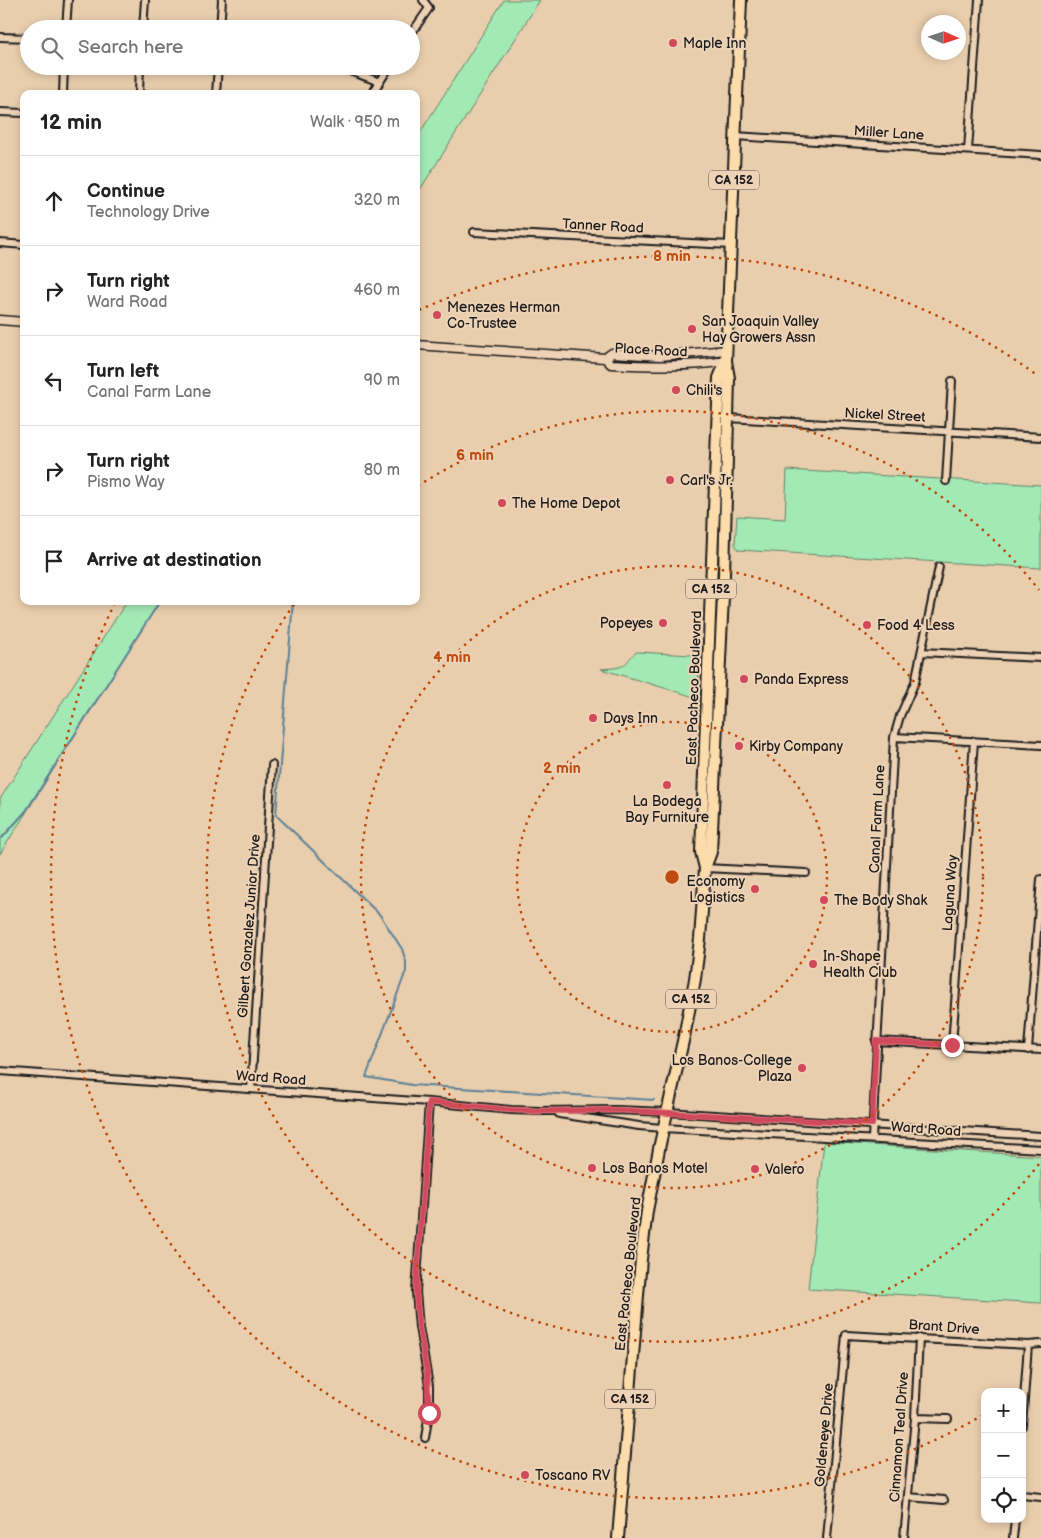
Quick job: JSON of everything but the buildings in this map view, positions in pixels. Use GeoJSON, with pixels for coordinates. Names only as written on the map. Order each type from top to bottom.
{"type":"FeatureCollection","features":[{"type":"Feature","properties":{"kind":"highway","name":"East Pacheco Boulevard"},"geometry":{"type":"LineString","coordinates":[[618,1538],[642,1259],[652,1183],[695,979],[705,868],[711,852],[723,603],[730,378],[726,355],[741,0]]}},
{"type":"Feature","properties":{"kind":"highway","name":"East Pacheco Boulevard"},"geometry":{"type":"LineString","coordinates":[[705,868],[701,852],[716,451],[719,378],[726,355]]}},
{"type":"Feature","properties":{"kind":"street"},"geometry":{"type":"LineString","coordinates":[[67,20],[68,0]]}},
{"type":"Feature","properties":{"kind":"street"},"geometry":{"type":"LineString","coordinates":[[144,20],[145,0]]}},
{"type":"Feature","properties":{"kind":"street"},"geometry":{"type":"LineString","coordinates":[[221,20],[222,0]]}},
{"type":"Feature","properties":{"kind":"street"},"geometry":{"type":"LineString","coordinates":[[420,21],[429,8],[423,0]]}},
{"type":"Feature","properties":{"kind":"street"},"geometry":{"type":"LineString","coordinates":[[968,150],[979,0]]}},
{"type":"Feature","properties":{"kind":"street"},"geometry":{"type":"LineString","coordinates":[[0,37],[20,38]]}},
{"type":"Feature","properties":{"kind":"street"},"geometry":{"type":"LineString","coordinates":[[63,90],[64,75]]}},
{"type":"Feature","properties":{"kind":"street"},"geometry":{"type":"LineString","coordinates":[[139,90],[140,75]]}},
{"type":"Feature","properties":{"kind":"street"},"geometry":{"type":"LineString","coordinates":[[216,90],[217,75]]}},
{"type":"Feature","properties":{"kind":"street"},"geometry":{"type":"LineString","coordinates":[[361,75],[380,82]]}},
{"type":"Feature","properties":{"kind":"street"},"geometry":{"type":"LineString","coordinates":[[375,90],[384,75]]}},
{"type":"Feature","properties":{"kind":"street"},"geometry":{"type":"LineString","coordinates":[[0,112],[20,113]]}},
{"type":"Feature","properties":{"kind":"street","name":"Miller Lane"},"geometry":{"type":"LineString","coordinates":[[736,136],[1041,155]]}},
{"type":"Feature","properties":{"kind":"street","name":"Tanner Road"},"geometry":{"type":"LineString","coordinates":[[474,232],[731,245]]}},
{"type":"Feature","properties":{"kind":"street"},"geometry":{"type":"LineString","coordinates":[[0,243],[20,245]]}},
{"type":"Feature","properties":{"kind":"street"},"geometry":{"type":"LineString","coordinates":[[0,320],[20,322]]}},
{"type":"Feature","properties":{"kind":"street","name":"Place Road"},"geometry":{"type":"LineString","coordinates":[[420,345],[604,358],[612,354],[660,356],[726,355]]}},
{"type":"Feature","properties":{"kind":"street","name":"Place Road"},"geometry":{"type":"LineString","coordinates":[[604,358],[612,364],[671,366],[704,365],[726,355]]}},
{"type":"Feature","properties":{"kind":"street"},"geometry":{"type":"LineString","coordinates":[[946,480],[952,381]]}},
{"type":"Feature","properties":{"kind":"street","name":"Nickel Street"},"geometry":{"type":"LineString","coordinates":[[728,418],[1041,436]]}},
{"type":"Feature","properties":{"kind":"street","name":"Canal Farm Lane"},"geometry":{"type":"LineString","coordinates":[[872,1138],[894,737],[900,716],[915,682],[939,567]]}},
{"type":"Feature","properties":{"kind":"street"},"geometry":{"type":"LineString","coordinates":[[922,652],[1041,658]]}},
{"type":"Feature","properties":{"kind":"street"},"geometry":{"type":"LineString","coordinates":[[894,737],[1041,745]]}},
{"type":"Feature","properties":{"kind":"street","name":"Laguna Way"},"geometry":{"type":"LineString","coordinates":[[952,1045],[974,742]]}},
{"type":"Feature","properties":{"kind":"street","name":"Gilbert Gonzalez Junior Drive"},"geometry":{"type":"LineString","coordinates":[[251,1089],[272,765]]}},
{"type":"Feature","properties":{"kind":"street"},"geometry":{"type":"LineString","coordinates":[[705,868],[806,873]]}},
{"type":"Feature","properties":{"kind":"street"},"geometry":{"type":"LineString","coordinates":[[1028,1050],[1041,879]]}},
{"type":"Feature","properties":{"kind":"street"},"geometry":{"type":"LineString","coordinates":[[876,1041],[1041,1050]]}},
{"type":"Feature","properties":{"kind":"street","name":"Ward Road"},"geometry":{"type":"LineString","coordinates":[[0,1070],[540,1111],[664,1128],[872,1138],[1041,1149]]}},
{"type":"Feature","properties":{"kind":"street"},"geometry":{"type":"LineString","coordinates":[[425,1438],[429,1413],[429,1386],[419,1327],[416,1292],[429,1102]]}},
{"type":"Feature","properties":{"kind":"street","name":"Ward Road"},"geometry":{"type":"LineString","coordinates":[[540,1111],[616,1110],[667,1112],[1041,1136]]}},
{"type":"Feature","properties":{"kind":"street","name":"Brant Drive"},"geometry":{"type":"LineString","coordinates":[[846,1335],[1028,1345],[1041,1344]]}},
{"type":"Feature","properties":{"kind":"street","name":"Goldeneye Drive"},"geometry":{"type":"LineString","coordinates":[[827,1538],[846,1335]]}},
{"type":"Feature","properties":{"kind":"street","name":"Cinnamon Teal Drive"},"geometry":{"type":"LineString","coordinates":[[904,1538],[919,1338]]}},
{"type":"Feature","properties":{"kind":"street"},"geometry":{"type":"LineString","coordinates":[[1025,1388],[1028,1345]]}},
{"type":"Feature","properties":{"kind":"street"},"geometry":{"type":"LineString","coordinates":[[914,1418],[948,1418]]}},
{"type":"Feature","properties":{"kind":"street"},"geometry":{"type":"LineString","coordinates":[[1026,1495],[1041,1497]]}},
{"type":"Feature","properties":{"kind":"street"},"geometry":{"type":"LineString","coordinates":[[908,1496],[944,1500]]}},
{"type":"Feature","properties":{"kind":"street"},"geometry":{"type":"LineString","coordinates":[[1013,1538],[1015,1523]]}},
{"type":"Feature","properties":{"kind":"green space"},"geometry":{"type":"Polygon","coordinates":[[[504,0],[540,0],[420,190],[420,133],[504,0]]]}},
{"type":"Feature","properties":{"kind":"green space"},"geometry":{"type":"Polygon","coordinates":[[[787,470],[1041,485],[1041,568],[738,550],[735,544],[737,516],[785,519],[787,470]]]}},
{"type":"Feature","properties":{"kind":"green space"},"geometry":{"type":"Polygon","coordinates":[[[124,605],[157,605],[0,854],[0,799],[124,605]]]}},
{"type":"Feature","properties":{"kind":"green space"},"geometry":{"type":"Polygon","coordinates":[[[637,652],[692,655],[697,660],[701,699],[601,669],[623,666],[637,652]]]}},
{"type":"Feature","properties":{"kind":"green space"},"geometry":{"type":"Polygon","coordinates":[[[824,1142],[1041,1156],[1041,1303],[808,1289],[824,1142]]]}},
{"type":"Feature","properties":{"kind":"waterway"},"geometry":{"type":"LineString","coordinates":[[2,838],[26,811],[157,605]]}},
{"type":"Feature","properties":{"kind":"waterway"},"geometry":{"type":"LineString","coordinates":[[293,605],[276,815],[380,915],[402,949],[406,962],[406,971],[366,1077],[412,1085],[654,1100]]}},
{"type":"Feature","properties":{"kind":"place","name":"Maple Inn"},"geometry":{"type":"Point","coordinates":[673,43]}},
{"type":"Feature","properties":{"kind":"place","name":"Menezes Herman Co-Trustee"},"geometry":{"type":"Point","coordinates":[437,315]}},
{"type":"Feature","properties":{"kind":"place","name":"San Joaquin Valley Hay Growers Assn"},"geometry":{"type":"Point","coordinates":[692,329]}},
{"type":"Feature","properties":{"kind":"place","name":"Chili's"},"geometry":{"type":"Point","coordinates":[676,390]}},
{"type":"Feature","properties":{"kind":"place","name":"Carl's Jr."},"geometry":{"type":"Point","coordinates":[670,480]}},
{"type":"Feature","properties":{"kind":"place","name":"The Home Depot"},"geometry":{"type":"Point","coordinates":[502,503]}},
{"type":"Feature","properties":{"kind":"place","name":"Popeyes"},"geometry":{"type":"Point","coordinates":[663,623]}},
{"type":"Feature","properties":{"kind":"place","name":"Food 4 Less"},"geometry":{"type":"Point","coordinates":[867,625]}},
{"type":"Feature","properties":{"kind":"place","name":"Panda Express"},"geometry":{"type":"Point","coordinates":[744,679]}},
{"type":"Feature","properties":{"kind":"place","name":"Days Inn"},"geometry":{"type":"Point","coordinates":[593,718]}},
{"type":"Feature","properties":{"kind":"place","name":"Kirby Company"},"geometry":{"type":"Point","coordinates":[739,746]}},
{"type":"Feature","properties":{"kind":"place","name":"La Bodega Bay Furniture"},"geometry":{"type":"Point","coordinates":[667,785]}},
{"type":"Feature","properties":{"kind":"place","name":"Economy Logistics"},"geometry":{"type":"Point","coordinates":[755,889]}},
{"type":"Feature","properties":{"kind":"place","name":"The Body Shak"},"geometry":{"type":"Point","coordinates":[824,900]}},
{"type":"Feature","properties":{"kind":"place","name":"In-Shape Health Club"},"geometry":{"type":"Point","coordinates":[813,964]}},
{"type":"Feature","properties":{"kind":"place","name":"Los Banos-College Plaza"},"geometry":{"type":"Point","coordinates":[802,1068]}},
{"type":"Feature","properties":{"kind":"place","name":"Los Banos Motel"},"geometry":{"type":"Point","coordinates":[592,1168]}},
{"type":"Feature","properties":{"kind":"place","name":"Valero"},"geometry":{"type":"Point","coordinates":[755,1169]}},
{"type":"Feature","properties":{"kind":"place","name":"Toscano RV"},"geometry":{"type":"Point","coordinates":[525,1475]}},
{"type":"Feature","properties":{"kind":"route"},"geometry":{"type":"LineString","coordinates":[[429,1413],[430,1399],[427,1373],[416,1307],[416,1280],[429,1102],[511,1110],[616,1110],[872,1124],[876,1041],[952,1045]]}}]}
